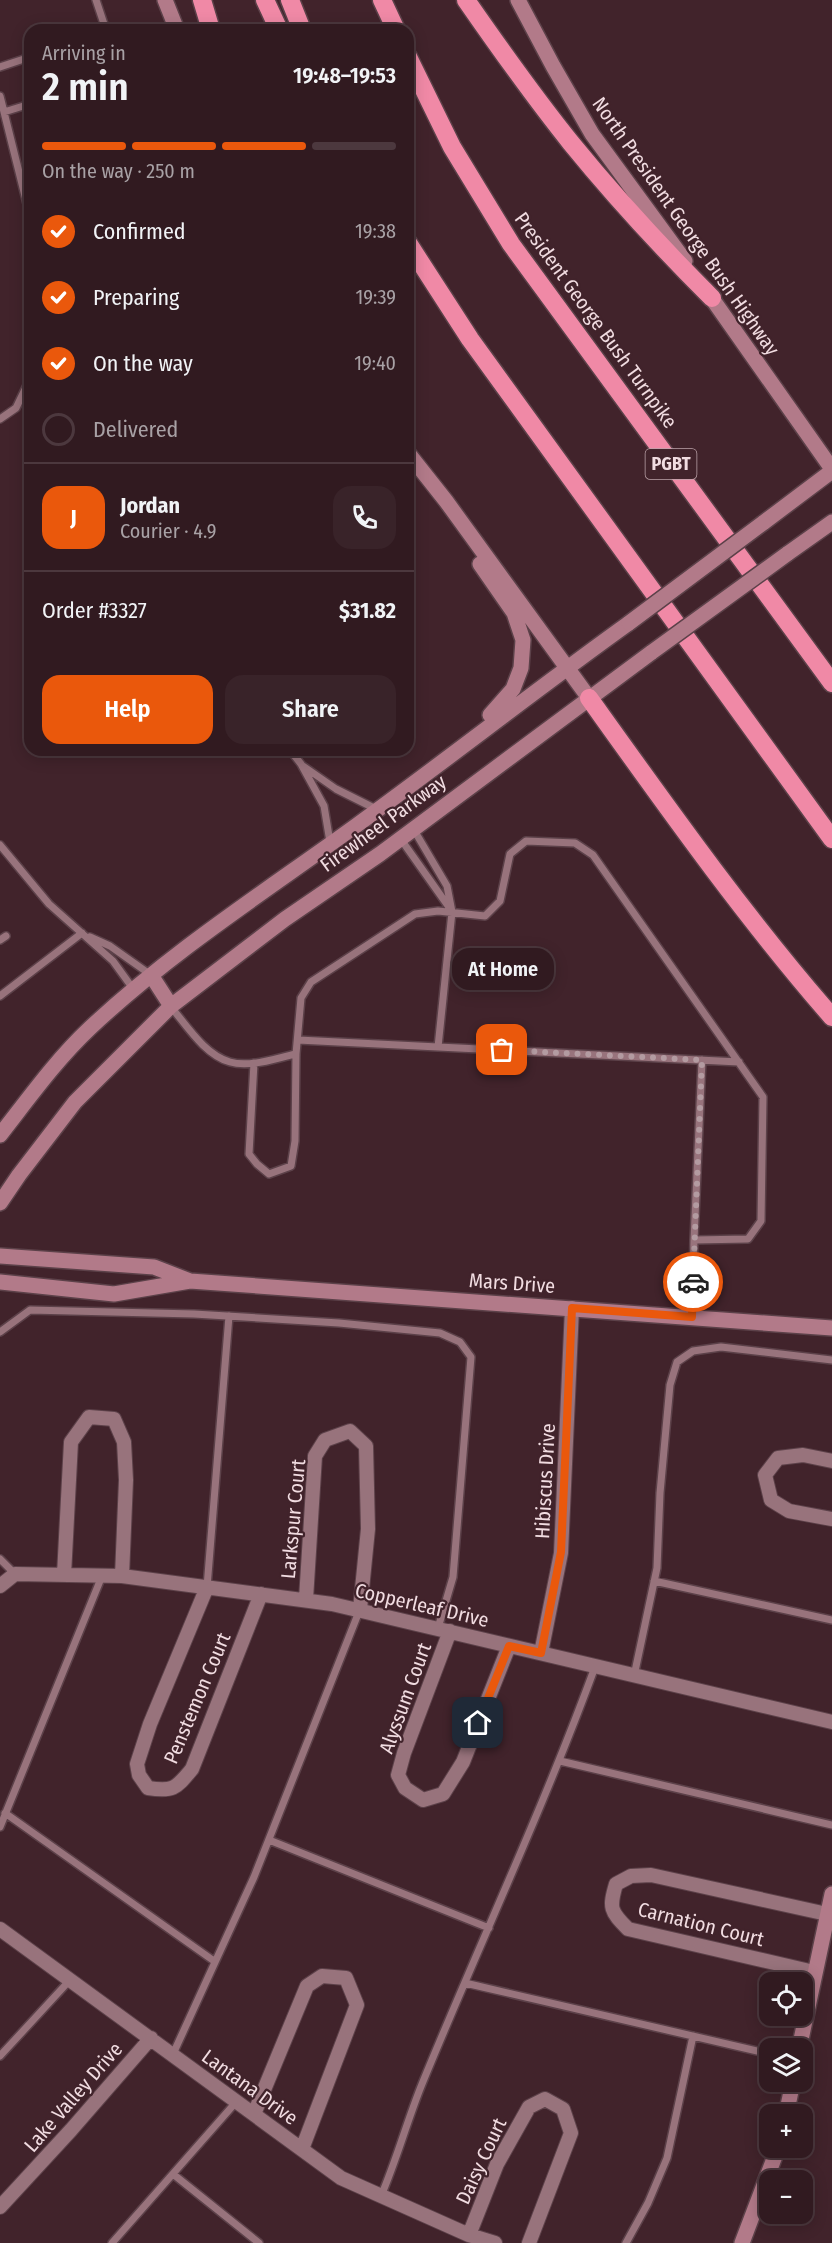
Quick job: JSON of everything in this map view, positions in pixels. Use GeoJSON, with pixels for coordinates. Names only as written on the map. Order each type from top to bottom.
{"type":"FeatureCollection","features":[{"type":"Feature","properties":{"kind":"highway"},"geometry":{"type":"LineString","coordinates":[[201,0],[209,24]]}},
{"type":"Feature","properties":{"kind":"highway"},"geometry":{"type":"LineString","coordinates":[[265,0],[276,24]]}},
{"type":"Feature","properties":{"kind":"highway"},"geometry":{"type":"LineString","coordinates":[[290,0],[300,24]]}},
{"type":"Feature","properties":{"kind":"highway"},"geometry":{"type":"LineString","coordinates":[[382,0],[393,24]]}},
{"type":"Feature","properties":{"kind":"highway"},"geometry":{"type":"LineString","coordinates":[[466,0],[517,74],[572,144],[672,258],[712,298]]}},
{"type":"Feature","properties":{"kind":"highway","name":"President George Bush Turnpike"},"geometry":{"type":"LineString","coordinates":[[414,69],[452,147],[511,244],[832,683]]}},
{"type":"Feature","properties":{"kind":"highway"},"geometry":{"type":"LineString","coordinates":[[414,252],[470,339],[832,839]]}},
{"type":"Feature","properties":{"kind":"highway"},"geometry":{"type":"LineString","coordinates":[[589,698],[686,833],[788,967],[832,1017]]}},
{"type":"Feature","properties":{"kind":"main road"},"geometry":{"type":"LineString","coordinates":[[165,0],[175,24]]}},
{"type":"Feature","properties":{"kind":"main road","name":"North President George Bush Highway"},"geometry":{"type":"LineString","coordinates":[[518,0],[592,134],[712,298],[832,470]]}},
{"type":"Feature","properties":{"kind":"main road"},"geometry":{"type":"LineString","coordinates":[[414,461],[589,698]]}},
{"type":"Feature","properties":{"kind":"main road","name":"Firewheel Parkway"},"geometry":{"type":"LineString","coordinates":[[1,1131],[48,1071],[90,1028],[187,946],[331,844],[832,470]]}},
{"type":"Feature","properties":{"kind":"main road"},"geometry":{"type":"LineString","coordinates":[[446,501],[460,533],[514,613],[523,640],[521,668],[513,689],[483,721],[472,738]]}},
{"type":"Feature","properties":{"kind":"main road","name":"Firewheel Parkway"},"geometry":{"type":"LineString","coordinates":[[0,1203],[75,1102],[171,1006],[285,920],[832,522]]}},
{"type":"Feature","properties":{"kind":"main road"},"geometry":{"type":"LineString","coordinates":[[151,975],[171,1006]]}},
{"type":"Feature","properties":{"kind":"main road","name":"Mars Drive"},"geometry":{"type":"LineString","coordinates":[[0,1256],[154,1267],[190,1281]]}},
{"type":"Feature","properties":{"kind":"main road","name":"Mars Drive"},"geometry":{"type":"LineString","coordinates":[[0,1282],[114,1294],[190,1281],[832,1328]]}},
{"type":"Feature","properties":{"kind":"main road"},"geometry":{"type":"LineString","coordinates":[[801,2038],[832,1894]]}},
{"type":"Feature","properties":{"kind":"main road"},"geometry":{"type":"LineString","coordinates":[[742,2243],[774,2158]]}},
{"type":"Feature","properties":{"kind":"street","name":"Hibiscus Drive"},"geometry":{"type":"LineString","coordinates":[[541,1653],[561,1552],[572,1308]]}},
{"type":"Feature","properties":{"kind":"street"},"geometry":{"type":"LineString","coordinates":[[64,1575],[71,1442],[89,1417],[114,1419],[124,1442],[126,1480],[122,1576]]}},
{"type":"Feature","properties":{"kind":"street","name":"Larkspur Court"},"geometry":{"type":"LineString","coordinates":[[306,1599],[315,1456],[325,1440],[350,1431],[366,1446],[368,1529],[360,1609]]}},
{"type":"Feature","properties":{"kind":"street"},"geometry":{"type":"LineString","coordinates":[[832,1461],[803,1455],[778,1458],[765,1475],[771,1500],[789,1511],[832,1519]]}},
{"type":"Feature","properties":{"kind":"street","name":"Copperleaf Drive"},"geometry":{"type":"LineString","coordinates":[[15,1574],[122,1576],[306,1599],[360,1609],[832,1722]]}},
{"type":"Feature","properties":{"kind":"street"},"geometry":{"type":"LineString","coordinates":[[0,1586],[15,1574]]}},
{"type":"Feature","properties":{"kind":"street","name":"Penstemon Court"},"geometry":{"type":"LineString","coordinates":[[207,1587],[150,1724],[137,1764],[139,1775],[148,1788],[168,1791],[178,1786],[192,1769],[261,1594]]}},
{"type":"Feature","properties":{"kind":"street","name":"Alyssum Court"},"geometry":{"type":"LineString","coordinates":[[444,1630],[398,1775],[405,1788],[423,1800],[443,1794],[463,1762],[509,1646]]}},
{"type":"Feature","properties":{"kind":"street","name":"Carnation Court"},"geometry":{"type":"LineString","coordinates":[[814,1972],[628,1929],[616,1917],[610,1906],[611,1901],[616,1884],[631,1876],[651,1875],[827,1914]]}},
{"type":"Feature","properties":{"kind":"street","name":"Lantana Drive"},"geometry":{"type":"LineString","coordinates":[[0,1929],[341,2178],[469,2235],[495,2243]]}},
{"type":"Feature","properties":{"kind":"street"},"geometry":{"type":"LineString","coordinates":[[254,2114],[307,1986],[322,1976],[346,1978],[357,2005],[302,2149]]}},
{"type":"Feature","properties":{"kind":"street","name":"Lake Valley Drive"},"geometry":{"type":"LineString","coordinates":[[0,2207],[151,2038]]}},
{"type":"Feature","properties":{"kind":"street","name":"Daisy Court"},"geometry":{"type":"LineString","coordinates":[[469,2235],[497,2164],[529,2107],[545,2099],[563,2109],[572,2133],[529,2243]]}},
{"type":"Feature","properties":{"kind":"lane"},"geometry":{"type":"LineString","coordinates":[[96,0],[104,24]]}},
{"type":"Feature","properties":{"kind":"lane"},"geometry":{"type":"LineString","coordinates":[[0,67],[24,59]]}},
{"type":"Feature","properties":{"kind":"lane"},"geometry":{"type":"LineString","coordinates":[[0,96],[24,192]]}},
{"type":"Feature","properties":{"kind":"lane"},"geometry":{"type":"LineString","coordinates":[[4,112],[24,106]]}},
{"type":"Feature","properties":{"kind":"lane"},"geometry":{"type":"LineString","coordinates":[[0,419],[16,408],[24,391]]}},
{"type":"Feature","properties":{"kind":"lane"},"geometry":{"type":"LineString","coordinates":[[295,756],[324,806],[331,844]]}},
{"type":"Feature","properties":{"kind":"lane"},"geometry":{"type":"LineString","coordinates":[[301,764],[336,789],[378,809]]}},
{"type":"Feature","properties":{"kind":"lane"},"geometry":{"type":"LineString","coordinates":[[413,828],[447,886],[452,912],[438,1047]]}},
{"type":"Feature","properties":{"kind":"lane"},"geometry":{"type":"LineString","coordinates":[[400,838],[452,912]]}},
{"type":"Feature","properties":{"kind":"lane"},"geometry":{"type":"LineString","coordinates":[[254,1063],[249,1154],[269,1174],[291,1166],[295,1141],[296,1054],[301,998],[311,982],[415,914],[438,911],[485,916],[500,901],[510,854],[526,841],[575,843],[593,855],[763,1097],[761,1221],[748,1239],[694,1240]]}},
{"type":"Feature","properties":{"kind":"lane"},"geometry":{"type":"LineString","coordinates":[[0,845],[49,904],[113,961],[134,990]]}},
{"type":"Feature","properties":{"kind":"lane"},"geometry":{"type":"LineString","coordinates":[[82,933],[110,946],[151,975]]}},
{"type":"Feature","properties":{"kind":"lane"},"geometry":{"type":"LineString","coordinates":[[0,996],[82,933]]}},
{"type":"Feature","properties":{"kind":"lane"},"geometry":{"type":"LineString","coordinates":[[171,1006],[213,1053],[230,1062],[254,1063],[296,1054]]}},
{"type":"Feature","properties":{"kind":"lane"},"geometry":{"type":"LineString","coordinates":[[298,1040],[739,1062]]}},
{"type":"Feature","properties":{"kind":"lane"},"geometry":{"type":"LineString","coordinates":[[692,1317],[702,1060]]}},
{"type":"Feature","properties":{"kind":"lane"},"geometry":{"type":"LineString","coordinates":[[0,1332],[30,1310],[229,1316],[440,1332],[460,1342],[471,1357],[453,1576],[444,1630]]}},
{"type":"Feature","properties":{"kind":"lane"},"geometry":{"type":"LineString","coordinates":[[207,1587],[229,1316]]}},
{"type":"Feature","properties":{"kind":"lane"},"geometry":{"type":"LineString","coordinates":[[633,1676],[657,1568],[660,1493],[670,1385],[677,1362],[693,1351],[721,1347],[832,1360]]}},
{"type":"Feature","properties":{"kind":"lane"},"geometry":{"type":"LineString","coordinates":[[0,1559],[15,1574]]}},
{"type":"Feature","properties":{"kind":"lane"},"geometry":{"type":"LineString","coordinates":[[0,1827],[102,1576]]}},
{"type":"Feature","properties":{"kind":"lane"},"geometry":{"type":"LineString","coordinates":[[654,1581],[832,1620]]}},
{"type":"Feature","properties":{"kind":"lane"},"geometry":{"type":"LineString","coordinates":[[173,2054],[254,1877],[360,1609]]}},
{"type":"Feature","properties":{"kind":"lane"},"geometry":{"type":"LineString","coordinates":[[381,2196],[396,2161],[421,2086],[560,1761],[595,1667]]}},
{"type":"Feature","properties":{"kind":"lane"},"geometry":{"type":"LineString","coordinates":[[560,1761],[832,1825]]}},
{"type":"Feature","properties":{"kind":"lane"},"geometry":{"type":"LineString","coordinates":[[5,1813],[214,1961]]}},
{"type":"Feature","properties":{"kind":"lane"},"geometry":{"type":"LineString","coordinates":[[269,1840],[489,1928]]}},
{"type":"Feature","properties":{"kind":"lane"},"geometry":{"type":"LineString","coordinates":[[0,2056],[70,1980]]}},
{"type":"Feature","properties":{"kind":"lane"},"geometry":{"type":"LineString","coordinates":[[465,1983],[759,2051]]}},
{"type":"Feature","properties":{"kind":"lane"},"geometry":{"type":"LineString","coordinates":[[626,2243],[648,2203],[667,2158],[693,2036]]}},
{"type":"Feature","properties":{"kind":"lane"},"geometry":{"type":"LineString","coordinates":[[112,2243],[237,2101]]}},
{"type":"Feature","properties":{"kind":"lane"},"geometry":{"type":"LineString","coordinates":[[172,2174],[259,2243]]}},
{"type":"Feature","properties":{"kind":"way so far"},"geometry":{"type":"LineString","coordinates":[[502,1050],[702,1060],[693,1282]]}},
{"type":"Feature","properties":{"kind":"place","name":"At Home"},"geometry":{"type":"Point","coordinates":[502,1050]}},
{"type":"Feature","properties":{"kind":"route"},"geometry":{"type":"LineString","coordinates":[[478,1723],[509,1646],[541,1653],[561,1552],[572,1308],[692,1317],[693,1282]]}}]}
